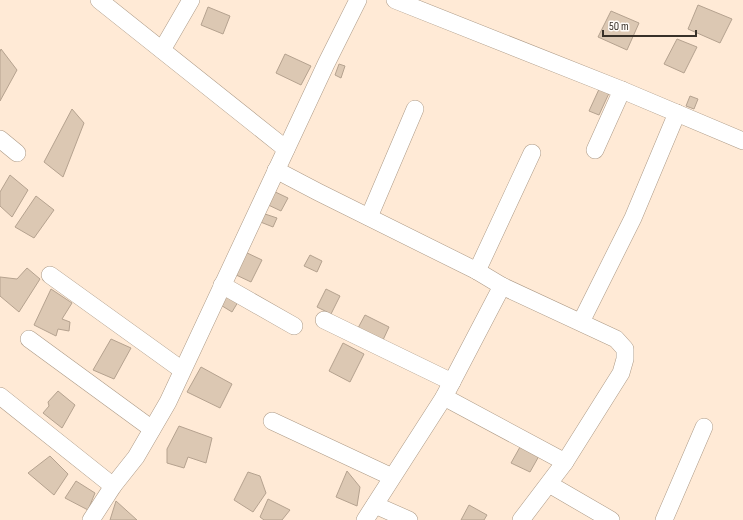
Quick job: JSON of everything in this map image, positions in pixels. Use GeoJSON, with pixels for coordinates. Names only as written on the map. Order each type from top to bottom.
{"type":"FeatureCollection","features":[{"type":"Feature","properties":{"kind":"street"},"geometry":{"type":"LineString","coordinates":[[162,50],[191,0]]}},
{"type":"Feature","properties":{"kind":"street"},"geometry":{"type":"LineString","coordinates":[[91,520],[113,486],[136,457],[168,402],[286,148],[358,0]]}},
{"type":"Feature","properties":{"kind":"street"},"geometry":{"type":"LineString","coordinates":[[395,0],[622,90],[743,141]]}},
{"type":"Feature","properties":{"kind":"street"},"geometry":{"type":"LineString","coordinates":[[103,2],[286,148]]}},
{"type":"Feature","properties":{"kind":"street"},"geometry":{"type":"LineString","coordinates":[[595,150],[622,90]]}},
{"type":"Feature","properties":{"kind":"street"},"geometry":{"type":"LineString","coordinates":[[369,217],[415,109]]}},
{"type":"Feature","properties":{"kind":"street"},"geometry":{"type":"LineString","coordinates":[[581,322],[633,218],[677,113]]}},
{"type":"Feature","properties":{"kind":"street"},"geometry":{"type":"LineString","coordinates":[[0,139],[17,153]]}},
{"type":"Feature","properties":{"kind":"street"},"geometry":{"type":"LineString","coordinates":[[477,270],[532,153]]}},
{"type":"Feature","properties":{"kind":"street"},"geometry":{"type":"LineString","coordinates":[[276,170],[477,270],[502,286],[616,339],[625,349],[625,359],[621,373],[565,462],[521,520]]}},
{"type":"Feature","properties":{"kind":"street"},"geometry":{"type":"LineString","coordinates":[[50,275],[182,370]]}},
{"type":"Feature","properties":{"kind":"street"},"geometry":{"type":"LineString","coordinates":[[222,285],[294,326]]}},
{"type":"Feature","properties":{"kind":"street"},"geometry":{"type":"LineString","coordinates":[[365,520],[448,390],[502,286]]}},
{"type":"Feature","properties":{"kind":"street"},"geometry":{"type":"LineString","coordinates":[[324,320],[448,390],[565,462]]}},
{"type":"Feature","properties":{"kind":"street"},"geometry":{"type":"LineString","coordinates":[[29,339],[152,430]]}},
{"type":"Feature","properties":{"kind":"street"},"geometry":{"type":"LineString","coordinates":[[0,396],[113,486]]}},
{"type":"Feature","properties":{"kind":"street"},"geometry":{"type":"LineString","coordinates":[[272,421],[392,478]]}},
{"type":"Feature","properties":{"kind":"street"},"geometry":{"type":"LineString","coordinates":[[664,520],[704,427]]}},
{"type":"Feature","properties":{"kind":"street"},"geometry":{"type":"LineString","coordinates":[[549,484],[611,520]]}},
{"type":"Feature","properties":{"kind":"street"},"geometry":{"type":"LineString","coordinates":[[375,505],[409,520]]}},
{"type":"Feature","properties":{"kind":"building"},"geometry":{"type":"Polygon","coordinates":[[[698,5],[732,19],[720,43],[688,29],[698,5]]]}},
{"type":"Feature","properties":{"kind":"building"},"geometry":{"type":"Polygon","coordinates":[[[208,7],[230,16],[223,34],[201,25],[208,7]]]}},
{"type":"Feature","properties":{"kind":"building"},"geometry":{"type":"Polygon","coordinates":[[[611,11],[639,23],[627,50],[598,37],[611,11]]]}},
{"type":"Feature","properties":{"kind":"building"},"geometry":{"type":"Polygon","coordinates":[[[677,39],[697,47],[684,73],[664,64],[677,39]]]}},
{"type":"Feature","properties":{"kind":"building"},"geometry":{"type":"Polygon","coordinates":[[[1,49],[17,70],[0,101],[0,52],[1,49]]]}},
{"type":"Feature","properties":{"kind":"building"},"geometry":{"type":"Polygon","coordinates":[[[285,54],[311,66],[301,85],[276,73],[285,54]]]}},
{"type":"Feature","properties":{"kind":"building"},"geometry":{"type":"Polygon","coordinates":[[[339,64],[345,66],[341,78],[335,75],[339,64]]]}},
{"type":"Feature","properties":{"kind":"building"},"geometry":{"type":"Polygon","coordinates":[[[600,87],[610,91],[599,115],[589,111],[600,87]]]}},
{"type":"Feature","properties":{"kind":"building"},"geometry":{"type":"Polygon","coordinates":[[[690,96],[698,99],[694,109],[686,106],[690,96]]]}},
{"type":"Feature","properties":{"kind":"building"},"geometry":{"type":"Polygon","coordinates":[[[72,109],[84,123],[63,177],[44,162],[72,109]]]}},
{"type":"Feature","properties":{"kind":"building"},"geometry":{"type":"Polygon","coordinates":[[[10,175],[28,190],[12,217],[0,206],[0,192],[10,175]]]}},
{"type":"Feature","properties":{"kind":"building"},"geometry":{"type":"Polygon","coordinates":[[[269,189],[288,198],[281,211],[262,202],[269,189]]]}},
{"type":"Feature","properties":{"kind":"building"},"geometry":{"type":"Polygon","coordinates":[[[36,196],[54,210],[34,238],[15,227],[36,196]]]}},
{"type":"Feature","properties":{"kind":"building"},"geometry":{"type":"Polygon","coordinates":[[[262,213],[277,218],[273,227],[258,221],[262,213]]]}},
{"type":"Feature","properties":{"kind":"building"},"geometry":{"type":"Polygon","coordinates":[[[243,251],[262,260],[251,282],[232,273],[243,251]]]}},
{"type":"Feature","properties":{"kind":"building"},"geometry":{"type":"Polygon","coordinates":[[[310,255],[322,261],[317,272],[304,266],[310,255]]]}},
{"type":"Feature","properties":{"kind":"building"},"geometry":{"type":"Polygon","coordinates":[[[27,268],[40,279],[19,312],[0,296],[0,277],[17,279],[27,268]]]}},
{"type":"Feature","properties":{"kind":"building"},"geometry":{"type":"Polygon","coordinates":[[[51,289],[72,303],[62,319],[70,322],[69,331],[58,329],[56,336],[34,325],[51,289]]]}},
{"type":"Feature","properties":{"kind":"building"},"geometry":{"type":"Polygon","coordinates":[[[326,289],[340,296],[331,314],[317,307],[326,289]]]}},
{"type":"Feature","properties":{"kind":"building"},"geometry":{"type":"Polygon","coordinates":[[[225,294],[238,302],[232,312],[219,304],[225,294]]]}},
{"type":"Feature","properties":{"kind":"building"},"geometry":{"type":"Polygon","coordinates":[[[365,315],[389,327],[383,340],[358,328],[365,315]]]}},
{"type":"Feature","properties":{"kind":"building"},"geometry":{"type":"Polygon","coordinates":[[[111,339],[131,348],[114,379],[93,370],[111,339]]]}},
{"type":"Feature","properties":{"kind":"building"},"geometry":{"type":"Polygon","coordinates":[[[343,343],[364,354],[350,382],[329,371],[343,343]]]}},
{"type":"Feature","properties":{"kind":"building"},"geometry":{"type":"Polygon","coordinates":[[[201,367],[232,384],[220,408],[187,392],[201,367]]]}},
{"type":"Feature","properties":{"kind":"building"},"geometry":{"type":"Polygon","coordinates":[[[58,391],[75,405],[62,428],[43,413],[49,406],[48,402],[58,391]]]}},
{"type":"Feature","properties":{"kind":"building"},"geometry":{"type":"Polygon","coordinates":[[[179,426],[212,438],[206,463],[188,457],[184,468],[167,463],[167,449],[179,426]]]}},
{"type":"Feature","properties":{"kind":"building"},"geometry":{"type":"Polygon","coordinates":[[[520,447],[539,456],[530,472],[511,463],[520,447]]]}},
{"type":"Feature","properties":{"kind":"building"},"geometry":{"type":"Polygon","coordinates":[[[50,456],[68,474],[54,495],[28,473],[50,456]]]}},
{"type":"Feature","properties":{"kind":"building"},"geometry":{"type":"Polygon","coordinates":[[[347,471],[360,487],[357,506],[336,497],[347,471]]]}},
{"type":"Feature","properties":{"kind":"building"},"geometry":{"type":"Polygon","coordinates":[[[248,472],[260,476],[266,493],[253,512],[234,500],[248,472]]]}},
{"type":"Feature","properties":{"kind":"building"},"geometry":{"type":"Polygon","coordinates":[[[76,481],[95,493],[88,510],[65,498],[76,481]]]}},
{"type":"Feature","properties":{"kind":"building"},"geometry":{"type":"Polygon","coordinates":[[[268,499],[290,510],[282,520],[264,520],[260,517],[268,499]]]}},
{"type":"Feature","properties":{"kind":"building"},"geometry":{"type":"Polygon","coordinates":[[[116,501],[137,520],[110,520],[116,501]]]}},
{"type":"Feature","properties":{"kind":"building"},"geometry":{"type":"Polygon","coordinates":[[[469,505],[487,515],[484,520],[461,520],[469,505]]]}}]}
